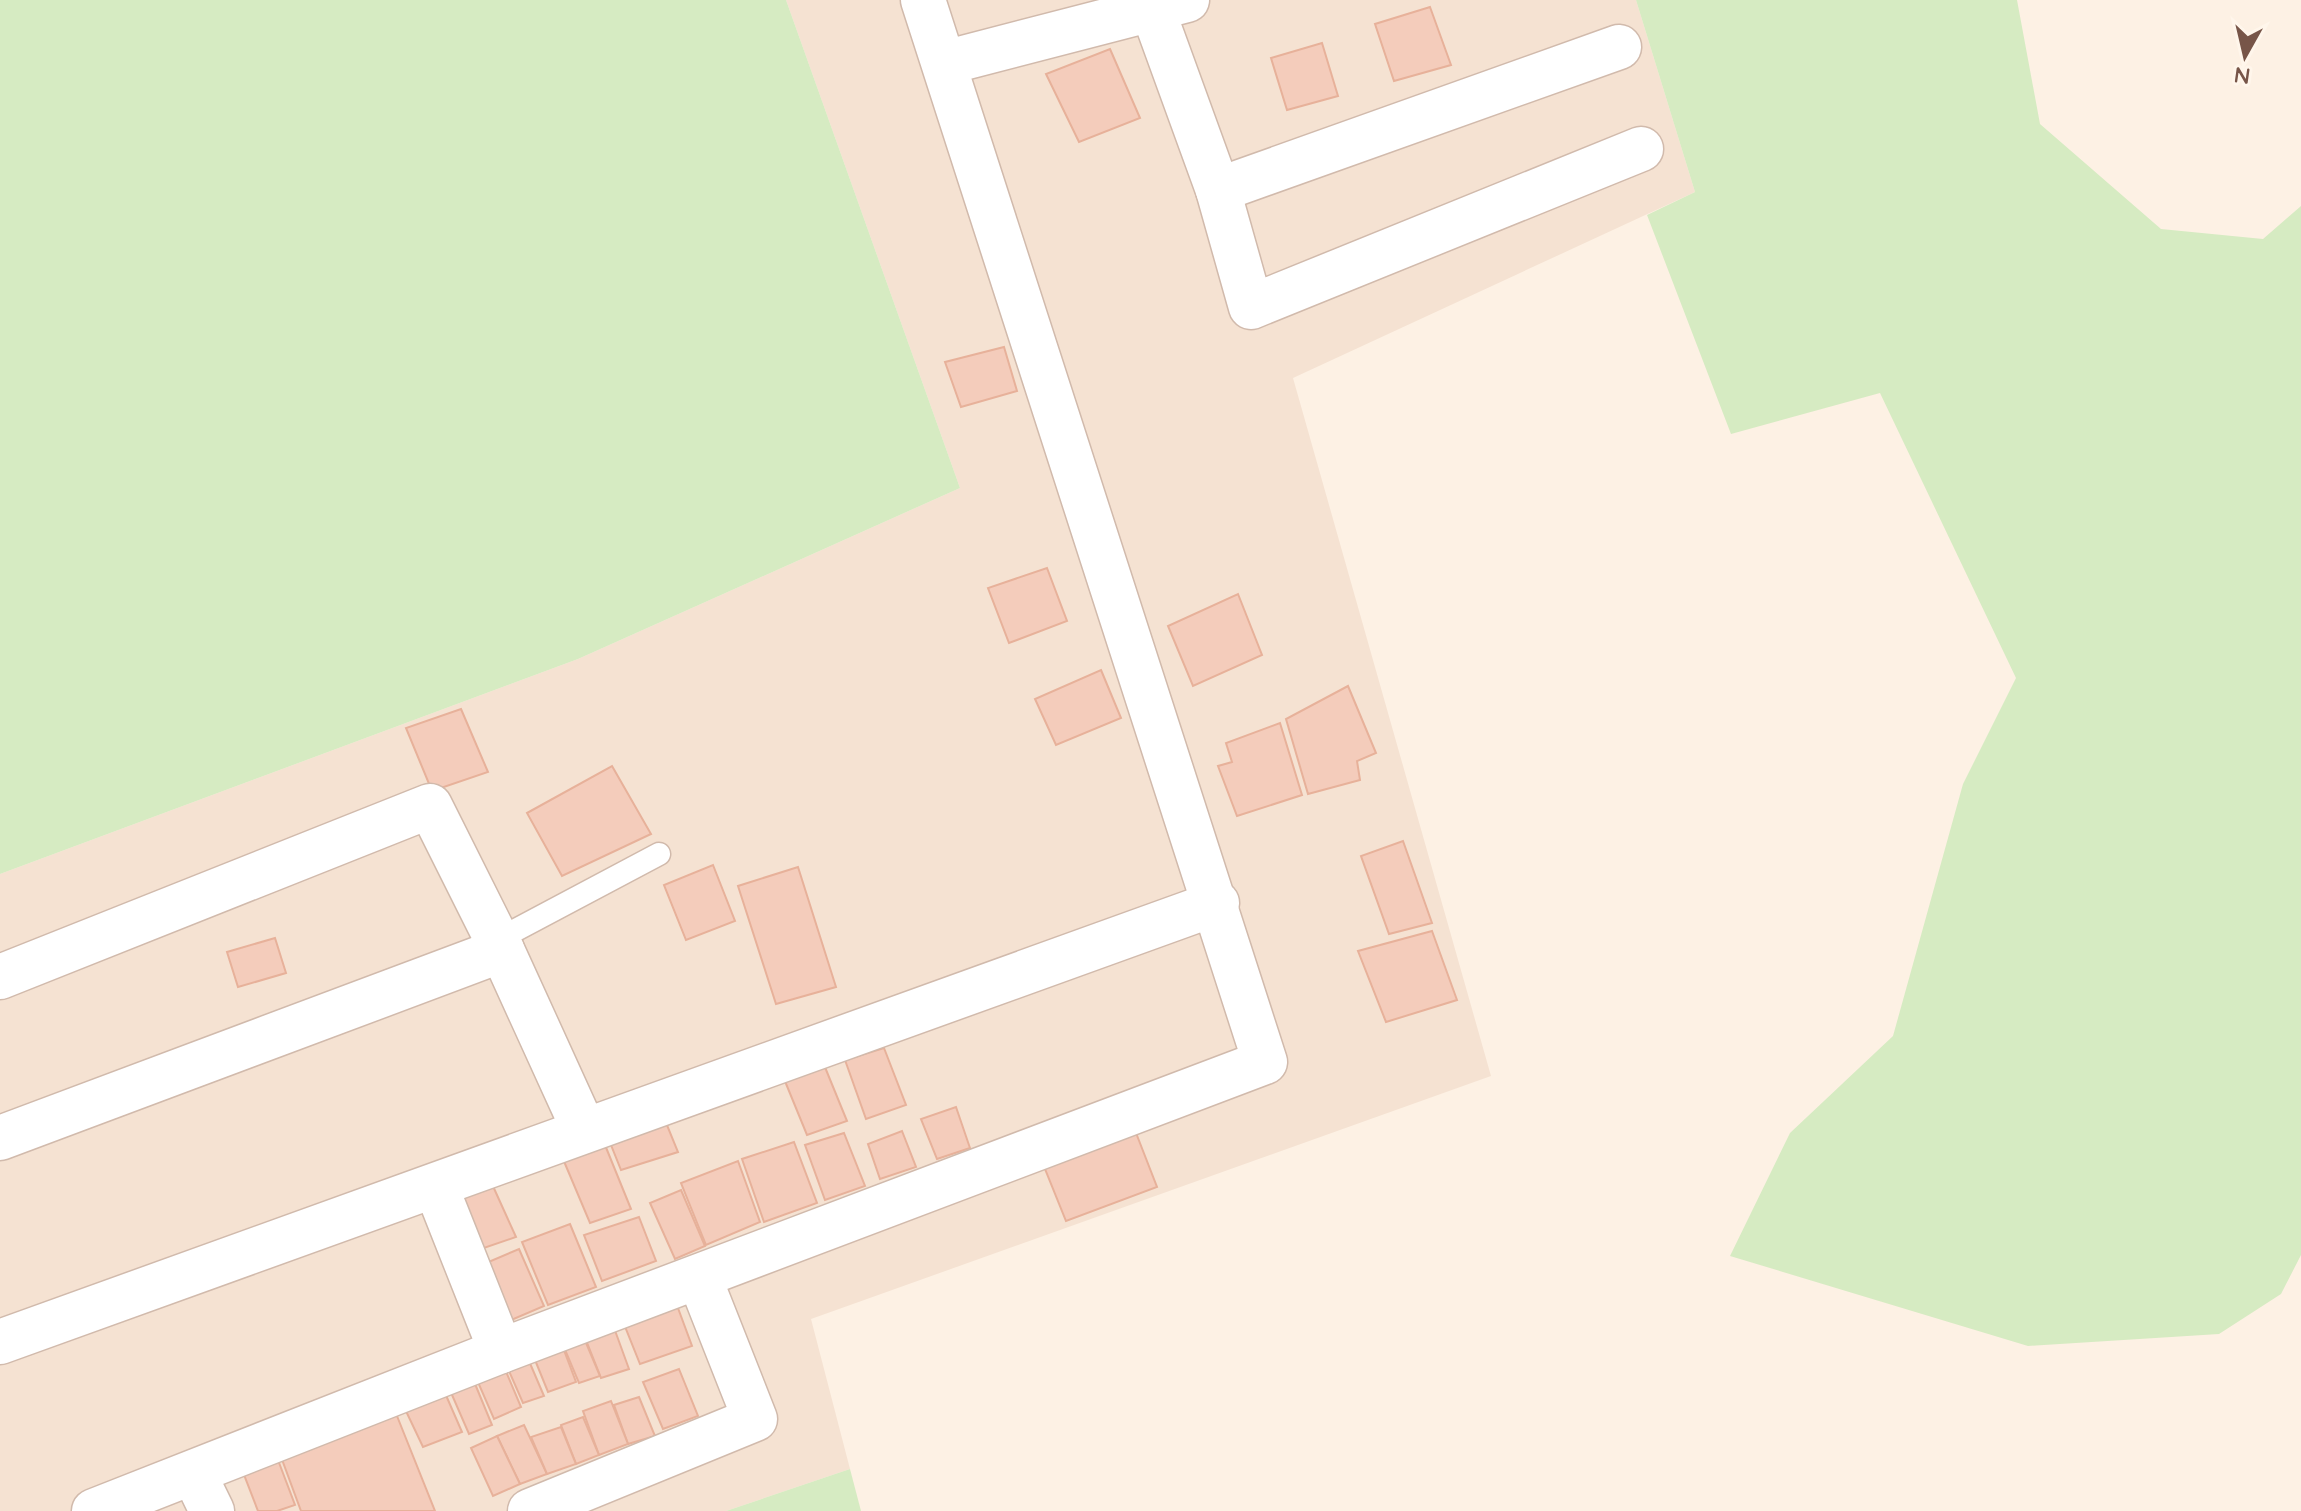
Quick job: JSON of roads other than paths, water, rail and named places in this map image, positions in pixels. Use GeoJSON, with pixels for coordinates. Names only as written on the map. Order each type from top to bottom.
{"type":"FeatureCollection","features":[{"type":"Feature","properties":{"kind":"street"},"geometry":{"type":"LineString","coordinates":[[94,1511],[203,1493],[501,1351],[1265,1062],[1217,903],[923,0]]}},
{"type":"Feature","properties":{"kind":"street"},"geometry":{"type":"LineString","coordinates":[[944,63],[1170,5],[1251,307],[1641,149]]}},
{"type":"Feature","properties":{"kind":"street"},"geometry":{"type":"LineString","coordinates":[[1218,190],[1619,47]]}},
{"type":"Feature","properties":{"kind":"street"},"geometry":{"type":"LineString","coordinates":[[0,977],[430,806],[500,945],[584,1130]]}},
{"type":"Feature","properties":{"kind":"street"},"geometry":{"type":"LineString","coordinates":[[0,1342],[1217,903]]}},
{"type":"Feature","properties":{"kind":"street"},"geometry":{"type":"LineString","coordinates":[[0,1138],[500,945]]}},
{"type":"Feature","properties":{"kind":"street"},"geometry":{"type":"LineString","coordinates":[[436,1187],[501,1351]]}},
{"type":"Feature","properties":{"kind":"street"},"geometry":{"type":"LineString","coordinates":[[530,1511],[755,1419],[699,1277]]}},
{"type":"Feature","properties":{"kind":"lane"},"geometry":{"type":"LineString","coordinates":[[500,945],[659,854]]}}]}
